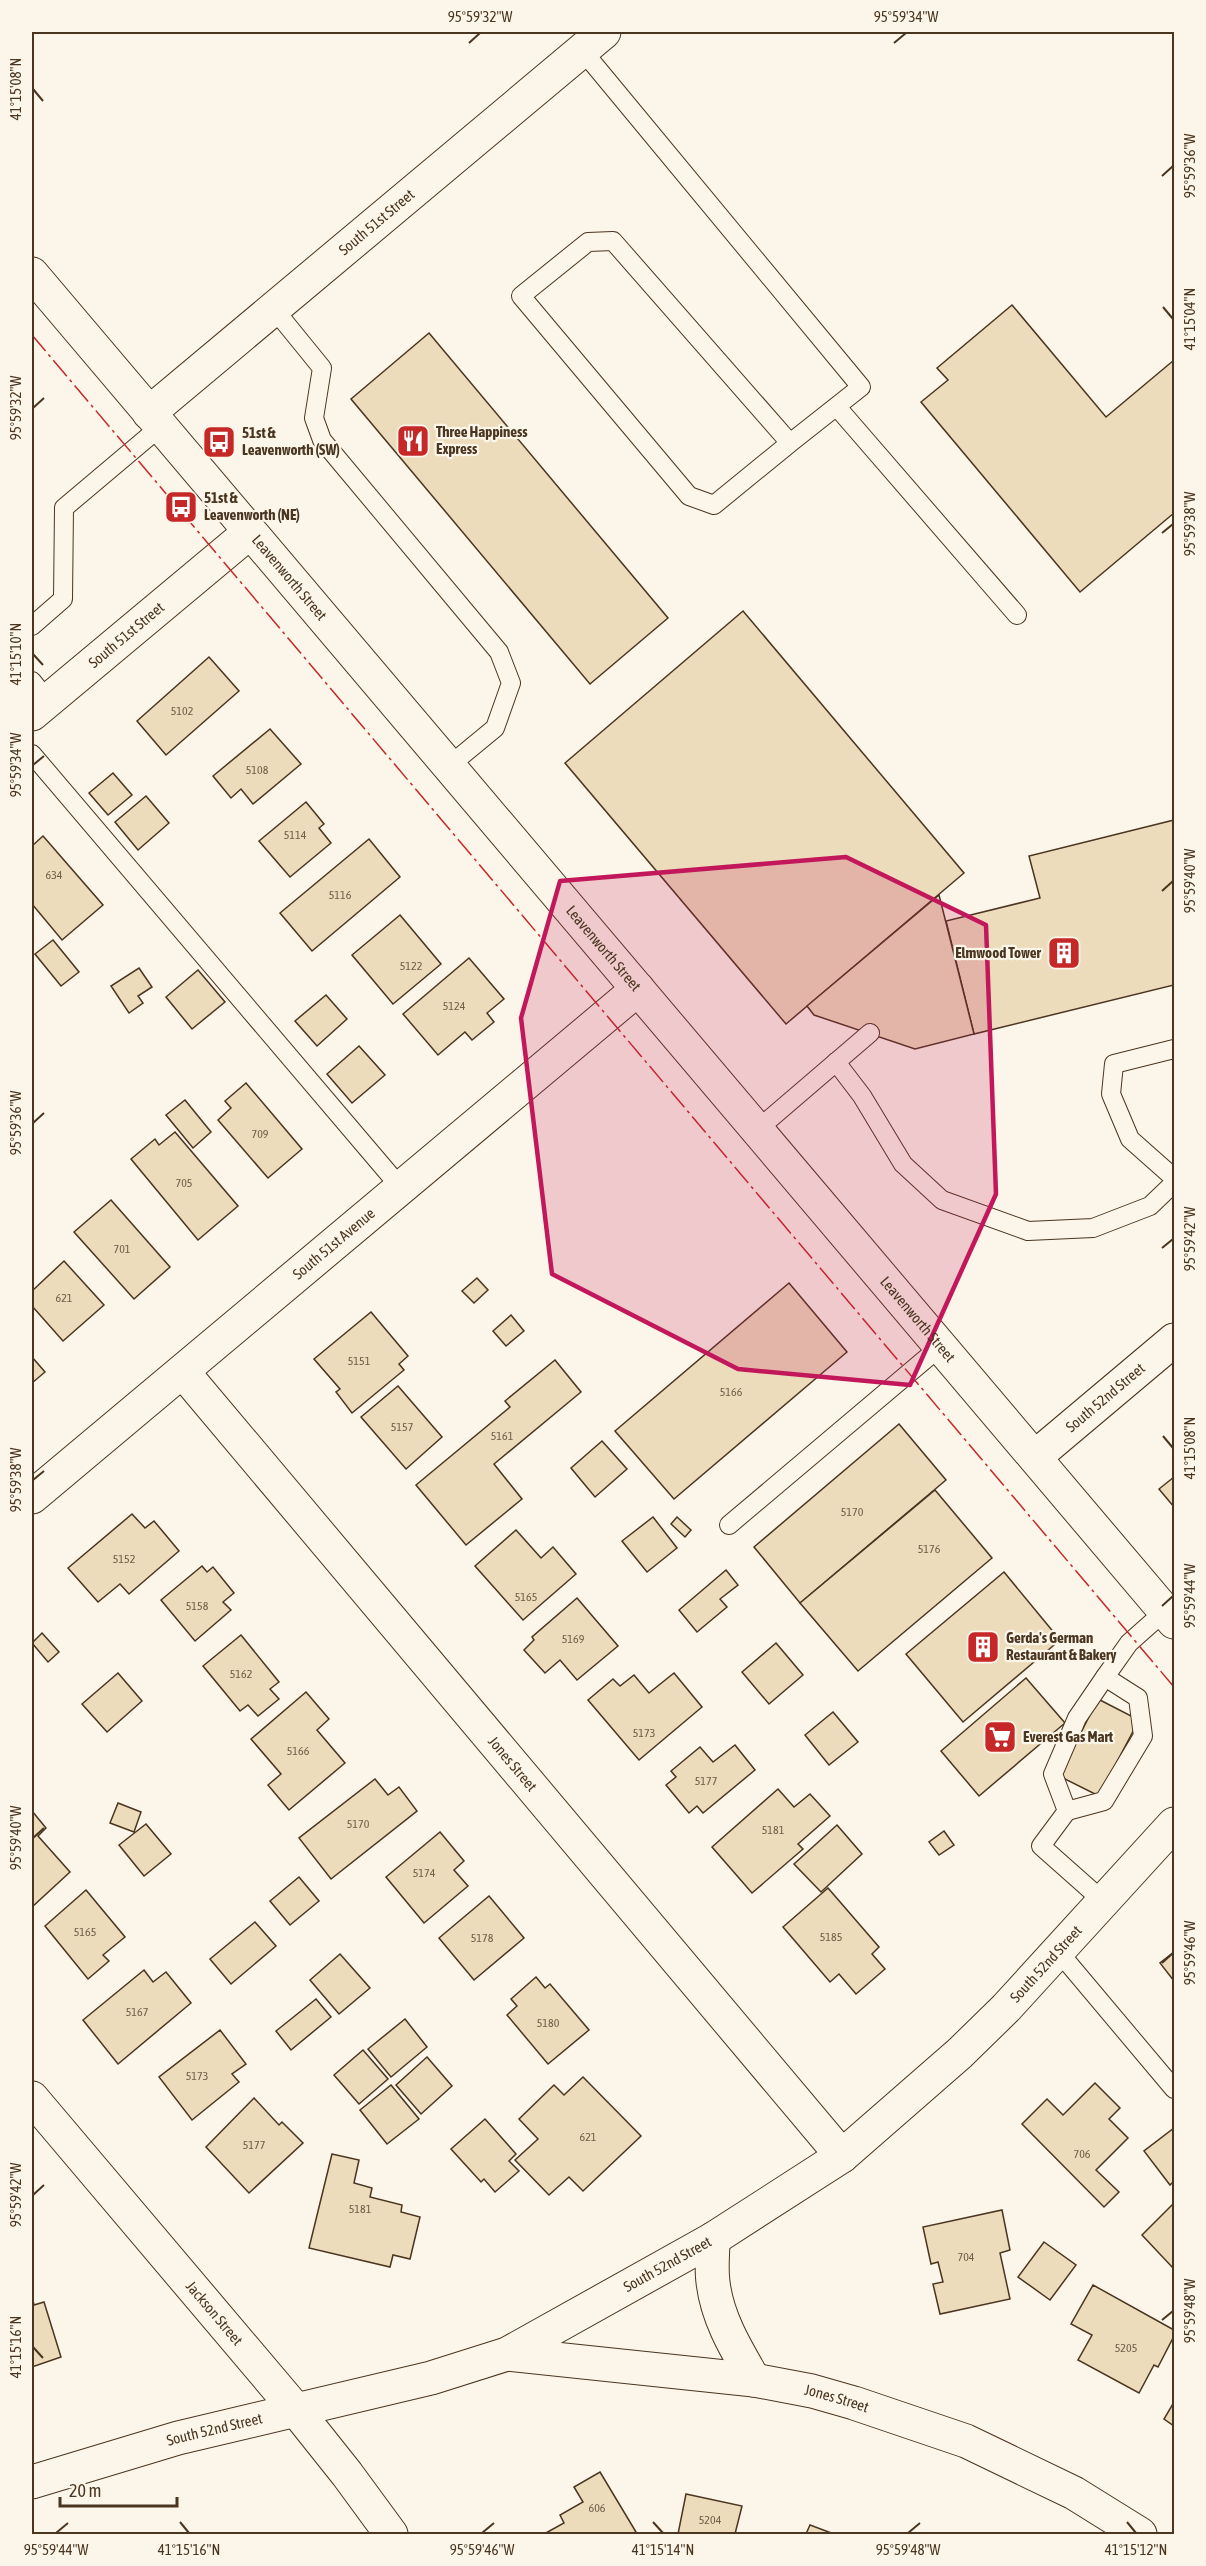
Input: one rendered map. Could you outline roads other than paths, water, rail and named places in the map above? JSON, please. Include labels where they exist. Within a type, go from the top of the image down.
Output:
[{"type":"street","name":"South 51st Street","points":[[155,420],[274,309],[593,41]]},
{"type":"street","name":"Leavenworth Street","points":[[32,274],[1170,1616]]},
{"type":"street","name":"South 51st Street","points":[[37,699],[250,532]]},
{"type":"street","name":"South 51st Avenue","points":[[32,1497],[638,989]]},
{"type":"street","name":"South 52nd Street","points":[[1035,1457],[1174,1340]]},
{"type":"street","name":"Jones Street","points":[[183,1371],[842,2156]]},
{"type":"street","name":"South 52nd Street","points":[[32,2482],[178,2438],[431,2378],[507,2354],[713,2239],[842,2156],[960,2053],[1006,2008],[1174,1824]]},
{"type":"street","name":"Jackson Street","points":[[32,2098],[296,2410],[348,2474],[391,2535]]},
{"type":"street","points":[[713,2239],[712,2280],[719,2313],[732,2342],[754,2380]]},
{"type":"street","name":"Jones Street","points":[[507,2354],[754,2380],[812,2391],[854,2403],[966,2441],[1074,2493],[1140,2535]]},
{"type":"lane","points":[[593,41],[861,387],[714,505],[689,496],[520,296],[588,242],[614,241],[790,443]]},
{"type":"lane","points":[[274,309],[322,368],[314,418],[322,440],[499,652],[511,683],[495,728],[449,766]]},
{"type":"lane","points":[[837,406],[1017,615]]},
{"type":"lane","points":[[32,626],[63,598],[64,508],[155,420]]},
{"type":"lane","points":[[32,754],[401,1188]]},
{"type":"lane","points":[[757,1130],[870,1034]]},
{"type":"lane","points":[[1174,1049],[1114,1064],[1111,1094],[1130,1139],[1174,1178]]},
{"type":"lane","points":[[836,1062],[862,1096],[903,1164],[942,1200],[1028,1231],[1093,1228],[1150,1206],[1174,1183]]},
{"type":"lane","points":[[729,1525],[941,1346]]},
{"type":"lane","points":[[1067,1812],[1053,1774],[1077,1718],[1129,1643],[1170,1616]]},
{"type":"lane","points":[[1103,1901],[1041,1845],[1067,1812],[1104,1801],[1143,1736],[1138,1698],[1105,1677]]},
{"type":"lane","points":[[1058,1951],[1174,2089]]},
{"type":"place","name":"Three Happiness Express","points":[[413,441]]},
{"type":"place","name":"51st & Leavenworth (SW)","points":[[219,442]]},
{"type":"place","name":"51st & Leavenworth (NE)","points":[[181,507]]},
{"type":"place","name":"Elmwood Tower","points":[[1064,953]]},
{"type":"place","name":"Gerda's German Restaurant & Bakery","points":[[983,1647]]},
{"type":"place","name":"Everest Gas Mart","points":[[1000,1737]]}]
